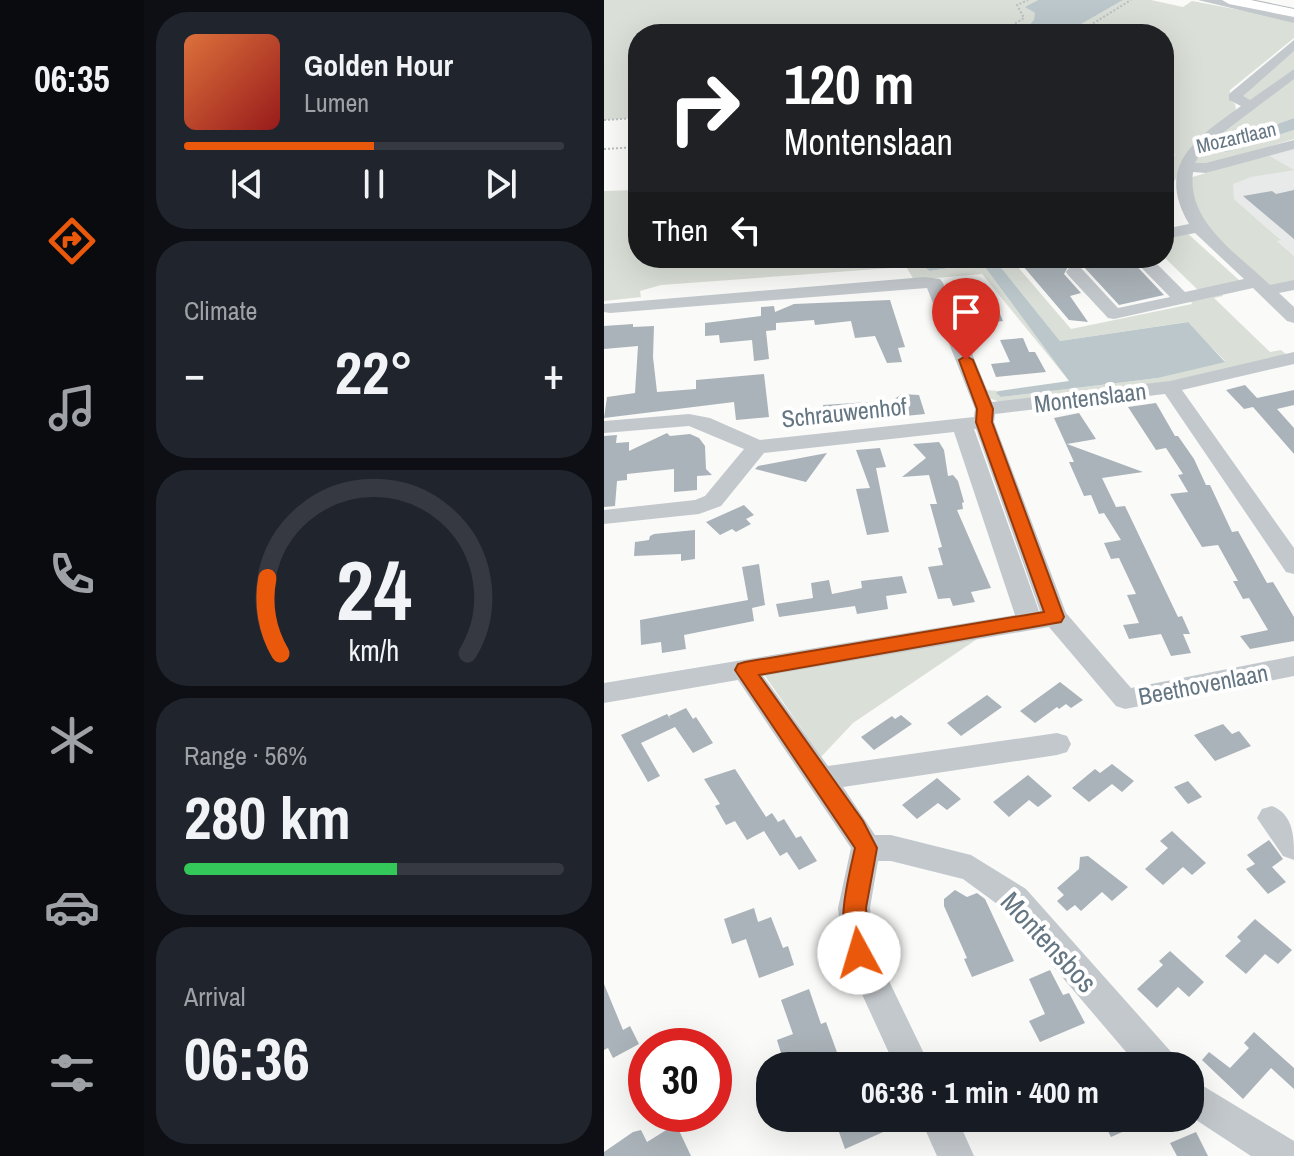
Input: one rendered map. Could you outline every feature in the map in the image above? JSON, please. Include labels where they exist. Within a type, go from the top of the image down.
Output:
[{"type":"main road","points":[[1229,0],[1294,16]]},
{"type":"main road","points":[[1259,0],[1294,7]]},
{"type":"street","points":[[1204,0],[1294,16]]},
{"type":"street","points":[[1250,105],[1234,97],[1294,44]]},
{"type":"street","points":[[1294,73],[1203,141],[1174,186],[1199,227],[1294,317]]},
{"type":"street","name":"Mozartlaan","points":[[1186,167],[1206,168],[1294,144]]},
{"type":"street","points":[[1174,232],[1199,227]]},
{"type":"street","points":[[1075,272],[1114,314],[1183,300],[1151,268]]},
{"type":"street","points":[[604,693],[1043,619],[934,283],[610,308]]},
{"type":"street","points":[[1180,298],[1260,286],[1294,285]]},
{"type":"street","name":"Montenslaan","points":[[977,418],[1170,387],[1294,358]]},
{"type":"street","points":[[1170,387],[1294,566]]},
{"type":"street","name":"Schrauwenhof","points":[[604,427],[689,420],[703,422],[757,447],[977,418]]},
{"type":"street","name":"Schrauwenhof","points":[[604,517],[699,507],[713,501],[757,447]]},
{"type":"street","name":"Beethovenlaan","points":[[1043,619],[1125,699],[1294,666]]},
{"type":"street","points":[[745,670],[822,779],[866,848],[854,908],[859,953],[906,1052]]},
{"type":"street","points":[[822,779],[1057,744]]},
{"type":"street","points":[[1272,818],[1294,847]]},
{"type":"street","name":"Montensbos","points":[[866,848],[891,848],[971,868],[1015,899],[1149,1052]]},
{"type":"street","points":[[1204,1105],[1284,1156]]},
{"type":"street","points":[[945,1132],[956,1156]]},
{"type":"path","points":[[1014,24],[1024,18],[1017,5],[1028,0]]},
{"type":"path","points":[[1092,24],[1131,0]]},
{"type":"path","points":[[604,120],[628,119]]},
{"type":"path","points":[[604,149],[628,148]]},
{"type":"shaded area","points":[[604,0],[1038,0],[1026,7],[1035,13],[1031,24],[628,24],[628,119],[604,120]]},
{"type":"shaded area","points":[[1038,0],[1123,0],[1081,24],[1030,24],[1035,13],[1025,7]]},
{"type":"shaded area","points":[[1123,0],[1151,0],[1183,7],[1192,1],[1294,20],[1294,38],[1230,90],[1229,99],[1236,110],[1192,146],[1174,182],[1174,24],[1081,24]]},
{"type":"shaded area","points":[[1294,48],[1294,69],[1250,101],[1241,97]]},
{"type":"shaded area","points":[[1294,78],[1294,118],[1218,146],[1226,152],[1294,130],[1294,139],[1205,167],[1195,165],[1214,137]]},
{"type":"shaded area","points":[[1294,118],[1294,130],[1226,152],[1215,150],[1218,146]]},
{"type":"shaded area","points":[[1294,147],[1294,256],[1277,241],[1280,239],[1234,199],[1212,171]]},
{"type":"shaded area","points":[[1268,155],[1294,170],[1251,177],[1233,184],[1234,199],[1281,240],[1277,241],[1294,256],[1294,282],[1269,287],[1219,242],[1196,216],[1189,178]]},
{"type":"shaded area","points":[[628,190],[628,268],[891,268],[661,285],[640,291],[641,297],[604,301],[604,191]]},
{"type":"shaded area","points":[[1186,232],[1241,282],[1199,291],[1174,267],[1174,235]]},
{"type":"shaded area","points":[[907,268],[927,268],[931,271],[986,268],[1070,382],[982,274],[914,280]]},
{"type":"shaded area","points":[[986,268],[1001,268],[1060,341],[1188,322],[1225,362],[1158,378],[1001,397],[996,393],[1069,381]]},
{"type":"shaded area","points":[[1001,268],[1019,268],[1071,329],[1192,304],[1191,301],[1221,293],[1223,296],[1214,298],[1270,352],[1281,350],[1287,355],[1167,382],[1000,402],[989,398],[986,390],[999,391],[997,393],[1001,397],[1158,378],[1225,361],[1187,322],[1060,341]]},
{"type":"shaded area","points":[[983,635],[853,723],[821,757],[761,670]]},
{"type":"building","points":[[1294,190],[1294,239],[1243,196],[1272,191],[1276,194]]},
{"type":"building","points":[[1025,268],[1067,268],[1064,274],[1081,293],[1070,296],[1088,322],[1069,320]]},
{"type":"building","points":[[1085,268],[1138,268],[1164,295],[1119,305]]},
{"type":"building","points":[[979,282],[985,296],[990,296],[995,302],[1003,321],[978,324],[958,284]]},
{"type":"building","points":[[890,300],[905,347],[898,348],[902,362],[887,363],[875,336],[855,338],[851,321],[815,325],[814,320],[776,323],[776,330],[766,331],[769,359],[754,361],[752,340],[720,343],[719,335],[705,336],[705,323],[761,316],[761,307],[774,306],[775,312],[794,304]]},
{"type":"building","points":[[633,324],[633,327],[654,326],[653,357],[657,392],[696,389],[696,380],[764,374],[769,417],[736,420],[734,402],[604,418],[607,397],[635,393],[638,346],[604,349],[604,326]]},
{"type":"building","points":[[1023,338],[1029,352],[1035,352],[1046,372],[996,377],[991,364],[1010,362],[1000,340]]},
{"type":"building","points":[[1245,385],[1257,398],[1294,390],[1294,405],[1277,409],[1294,428],[1294,454],[1253,407],[1244,409],[1226,390]]},
{"type":"building","points":[[901,394],[919,395],[925,414],[826,424],[823,405],[884,401],[885,407]]},
{"type":"building","points":[[1156,403],[1175,436],[1194,459],[1206,485],[1210,485],[1232,532],[1238,531],[1267,583],[1273,582],[1294,617],[1294,641],[1250,649],[1240,636],[1268,630],[1249,598],[1243,599],[1233,581],[1238,581],[1218,545],[1202,547],[1170,494],[1188,492],[1178,475],[1183,474],[1166,448],[1156,450],[1128,407]]},
{"type":"building","points":[[1079,413],[1096,439],[1067,444],[1143,472],[1102,478],[1116,507],[1125,506],[1178,617],[1182,616],[1190,634],[1183,634],[1191,653],[1171,656],[1161,634],[1129,639],[1123,625],[1139,623],[1127,595],[1136,594],[1119,558],[1111,559],[1104,543],[1121,540],[1104,513],[1099,514],[1091,495],[1084,496],[1069,462],[1074,462],[1054,418]]},
{"type":"building","points":[[667,433],[670,436],[690,434],[699,438],[705,446],[706,469],[712,475],[697,476],[697,490],[674,492],[674,469],[627,474],[627,480],[617,481],[615,506],[604,507],[604,436],[617,435],[616,443],[629,442],[629,451]]},
{"type":"building","points":[[939,442],[944,450],[948,476],[953,475],[958,481],[964,502],[963,509],[957,510],[991,588],[971,592],[975,602],[953,606],[950,598],[938,599],[928,567],[943,565],[938,548],[942,547],[930,504],[937,504],[929,475],[902,477],[926,458],[913,444]]},
{"type":"building","points":[[880,448],[886,467],[876,468],[889,532],[867,535],[856,489],[870,488],[856,450]]},
{"type":"building","points":[[827,453],[806,482],[755,469],[758,466]]},
{"type":"building","points":[[744,505],[754,515],[746,519],[751,524],[736,532],[732,529],[720,535],[706,522]]},
{"type":"building","points":[[695,530],[695,559],[681,561],[681,554],[634,556],[635,542],[649,540],[654,534]]},
{"type":"building","points":[[759,564],[765,605],[752,608],[754,621],[684,635],[686,649],[662,653],[661,642],[641,645],[640,620],[748,600],[742,567]]},
{"type":"building","points":[[902,576],[907,593],[886,596],[888,609],[857,614],[855,606],[779,617],[776,604],[813,598],[811,583],[829,580],[832,594],[862,588],[861,581]]},
{"type":"building","points":[[1060,682],[1083,700],[1071,708],[1066,704],[1059,709],[1057,707],[1035,723],[1020,711]]},
{"type":"building","points":[[987,695],[1002,707],[961,736],[947,723]]},
{"type":"building","points":[[686,708],[693,719],[696,717],[713,743],[693,753],[675,727],[641,743],[660,776],[648,782],[621,735],[667,714],[671,720],[669,716]]},
{"type":"building","points":[[901,715],[912,724],[874,750],[861,737],[892,716],[895,719]]},
{"type":"building","points":[[1223,724],[1232,734],[1239,731],[1251,746],[1215,761],[1194,735]]},
{"type":"building","points":[[1112,764],[1134,781],[1122,792],[1112,784],[1089,802],[1072,788],[1095,769],[1100,773]]},
{"type":"building","points":[[735,769],[766,817],[772,813],[778,822],[784,819],[796,838],[801,836],[817,861],[799,870],[787,852],[780,856],[764,831],[747,840],[735,821],[726,825],[715,806],[720,804],[704,779]]},
{"type":"building","points":[[1028,775],[1052,796],[1038,807],[1029,800],[1009,817],[993,802]]},
{"type":"building","points":[[937,778],[961,799],[947,810],[938,803],[917,819],[902,805]]},
{"type":"building","points":[[1188,781],[1202,797],[1188,804],[1174,787]]},
{"type":"building","points":[[1172,831],[1206,863],[1192,875],[1183,867],[1163,885],[1145,869],[1168,848],[1160,841]]},
{"type":"building","points":[[1269,840],[1283,859],[1272,867],[1286,882],[1268,894],[1246,869],[1255,864],[1247,855]]},
{"type":"building","points":[[1088,856],[1128,887],[1112,901],[1102,892],[1081,911],[1075,905],[1067,911],[1057,901],[1064,895],[1057,888],[1079,869],[1080,857]]},
{"type":"building","points":[[955,890],[967,897],[977,893],[985,899],[1014,961],[972,977],[944,906],[944,899]]},
{"type":"building","points":[[754,908],[758,922],[771,917],[783,948],[788,946],[794,965],[759,978],[746,939],[732,944],[724,919]]},
{"type":"building","points":[[1255,919],[1292,950],[1278,964],[1265,954],[1246,974],[1225,956],[1241,941],[1237,937]]},
{"type":"building","points":[[1170,951],[1204,982],[1189,997],[1178,987],[1157,1008],[1137,989],[1163,965],[1159,961]]},
{"type":"building","points":[[1050,970],[1063,995],[1069,993],[1085,1023],[1040,1042],[1029,1021],[1045,1014],[1029,979]]},
{"type":"building","points":[[604,984],[623,1030],[630,1026],[631,1028],[628,1028],[628,1050],[613,1058],[608,1048],[604,1050]]},
{"type":"building","points":[[809,989],[821,1024],[826,1022],[837,1052],[781,1052],[777,1040],[793,1034],[781,1000]]},
{"type":"building","points":[[1254,1032],[1294,1068],[1294,1089],[1271,1068],[1243,1099],[1204,1062],[1209,1052],[1230,1068],[1249,1048],[1244,1043]]},
{"type":"building","points":[[633,1132],[642,1132],[647,1142],[663,1132],[680,1132],[691,1156],[604,1156],[604,1152]]},
{"type":"building","points":[[839,1132],[883,1132],[845,1149]]},
{"type":"building","points":[[1196,1132],[1208,1156],[1177,1156],[1170,1143]]},
{"type":"route","points":[[859,953],[854,908],[866,848],[855,827],[745,670],[1055,617],[984,422],[985,409],[966,360]]}]
